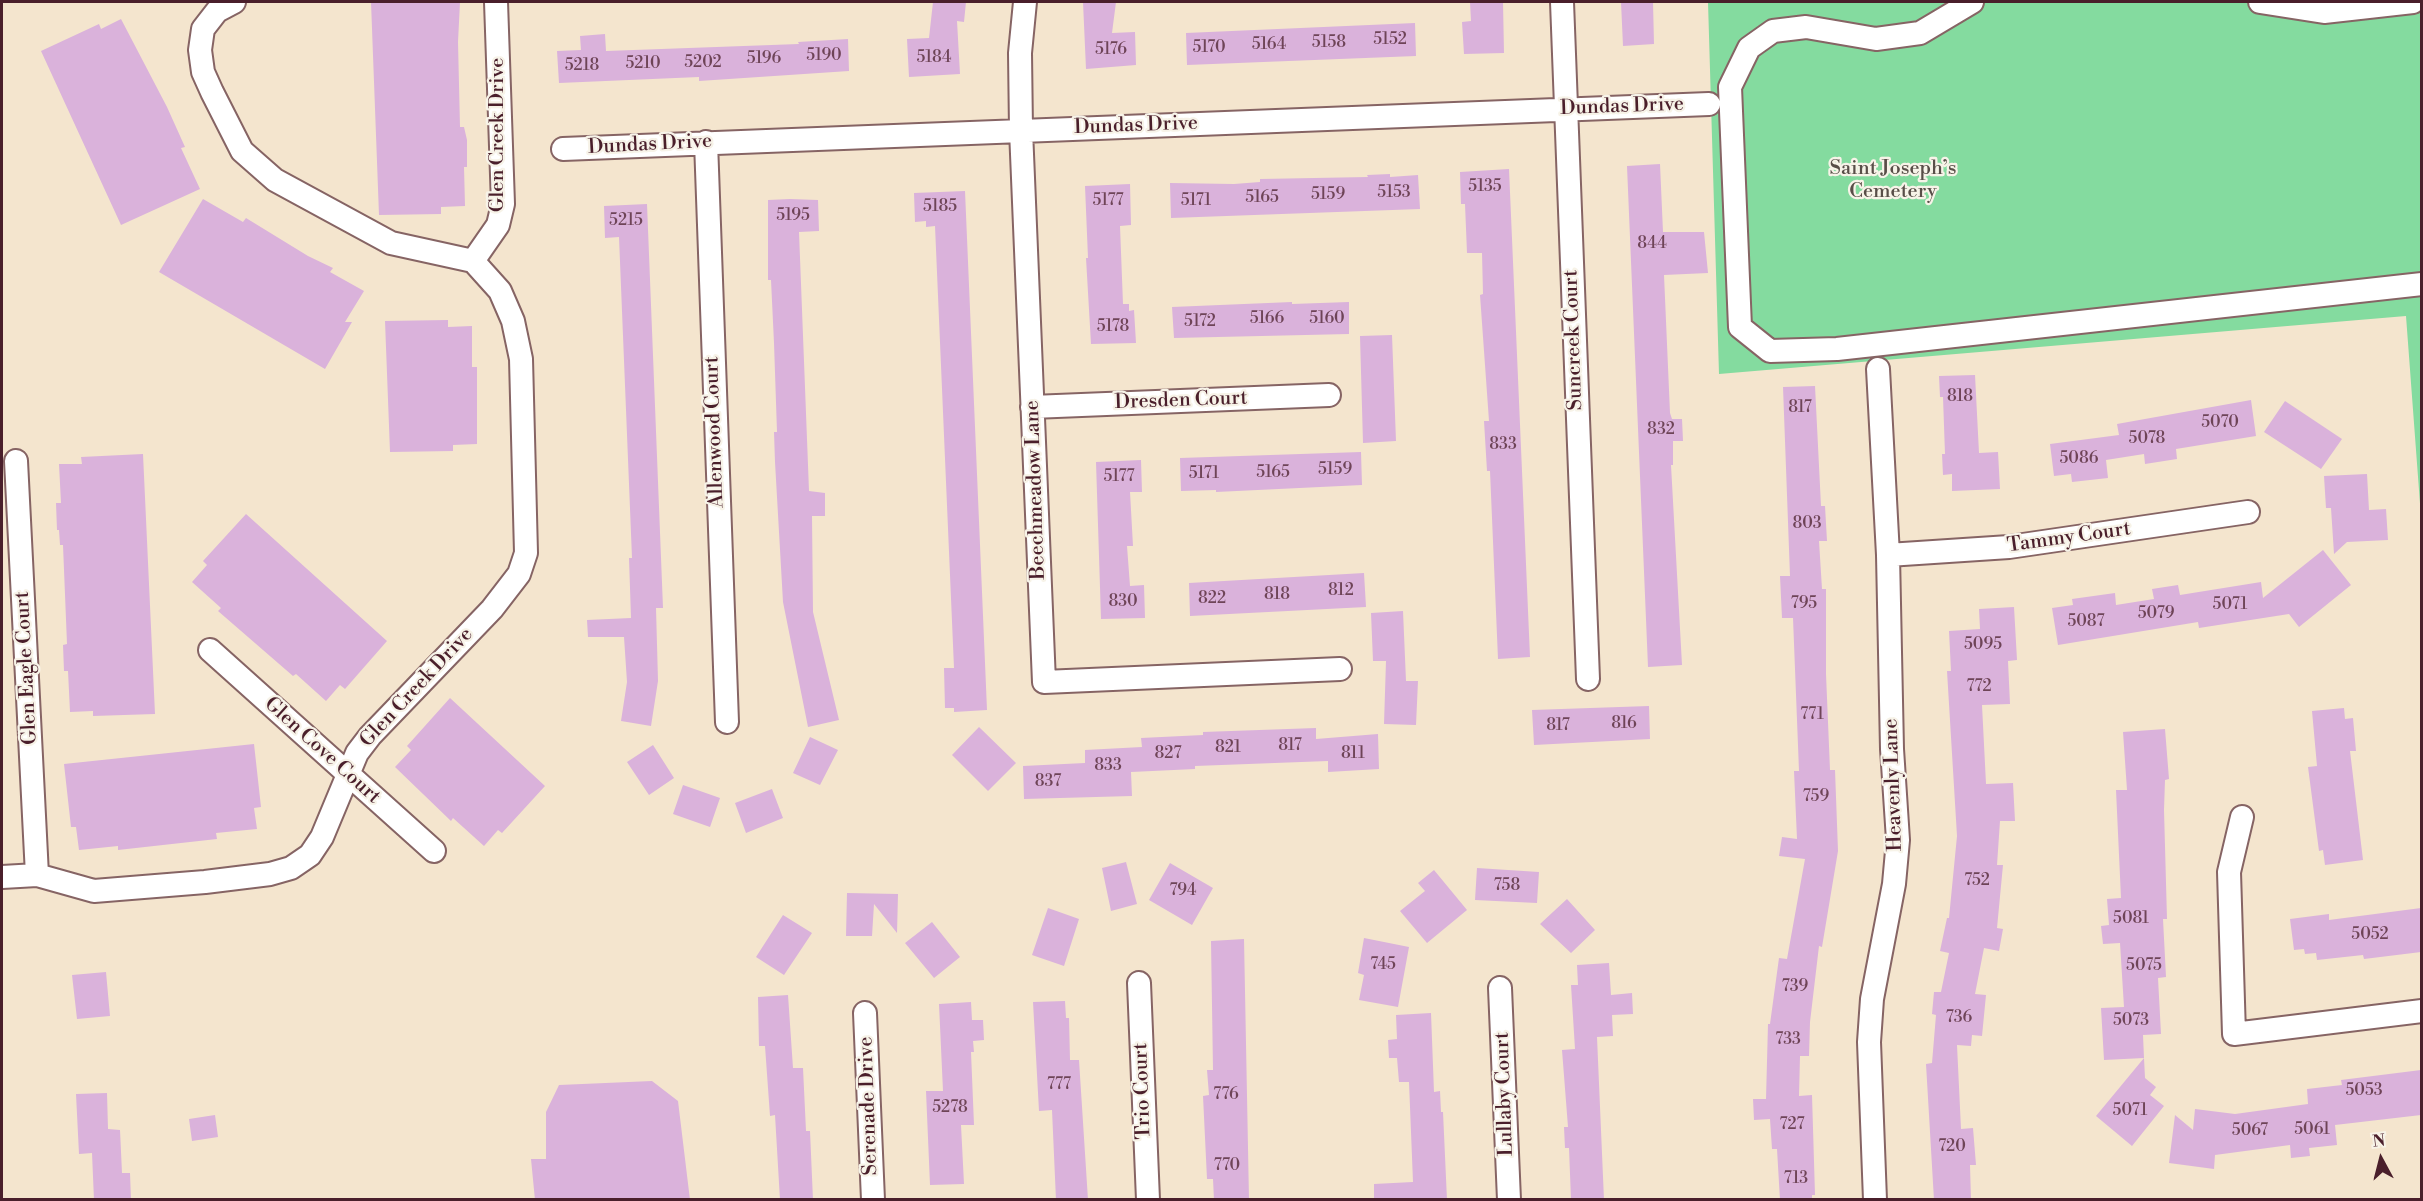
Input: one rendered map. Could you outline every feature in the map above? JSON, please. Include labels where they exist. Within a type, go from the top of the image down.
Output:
[{"type":"street","points":[[234,2],[217,11],[203,28],[200,50],[203,72],[242,151],[275,180],[390,243],[473,261]]},
{"type":"street","name":"Glen Creek Drive","points":[[2,877],[37,875],[94,891],[204,882],[270,874],[291,868],[310,855],[322,837],[357,753],[370,736],[492,609],[519,574],[526,553],[521,359],[513,321],[500,291],[473,261],[498,225],[503,204],[496,2]]},
{"type":"street","name":"Beechmeadow Lane","points":[[1025,2],[1020,53],[1022,130],[1044,682],[1341,669]]},
{"type":"street","name":"Suncreek Court","points":[[1562,2],[1588,679]]},
{"type":"street","points":[[1972,2],[1920,33],[1876,39],[1806,27],[1773,31],[1749,48],[1730,87],[1740,327],[1770,351],[1837,349],[2421,284]]},
{"type":"street","points":[[2260,2],[2324,12],[2413,2]]},
{"type":"street","name":"Dundas Drive","points":[[563,149],[1709,104]]},
{"type":"street","name":"Allenwood Court","points":[[706,142],[727,722]]},
{"type":"street","name":"Heavenly Lane","points":[[1875,1200],[1869,1042],[1872,999],[1894,884],[1898,840],[1892,749],[1888,555],[1878,369]]},
{"type":"street","name":"Dresden Court","points":[[1032,407],[1329,395]]},
{"type":"street","name":"Glen Eagle Court","points":[[16,461],[37,875]]},
{"type":"street","name":"Tammy Court","points":[[1888,555],[2009,547],[2248,512]]},
{"type":"street","name":"Glen Cove Court","points":[[210,650],[434,851]]},
{"type":"street","points":[[2242,817],[2229,872],[2234,1034],[2421,1011]]},
{"type":"street","name":"Trio Court","points":[[1139,983],[1148,1200]]},
{"type":"street","name":"Lullaby Court","points":[[1500,988],[1509,1200]]},
{"type":"street","name":"Serenade Drive","points":[[865,1013],[873,1200]]},
{"type":"green space","name":"Saint Joseph’s Cemetery","points":[[1708,2],[2421,2],[2421,517],[2406,316],[1719,374]]},
{"type":"building","points":[[371,2],[460,2],[458,42],[460,127],[464,127],[467,140],[467,167],[464,167],[465,206],[441,207],[441,214],[379,215]]},
{"type":"building","points":[[933,2],[966,2],[964,22],[957,21],[960,74],[909,77],[907,39],[929,38]]},
{"type":"building","points":[[1083,2],[1116,2],[1112,33],[1135,32],[1136,65],[1086,69]]},
{"type":"building","points":[[1470,2],[1503,2],[1504,53],[1464,54],[1462,22],[1471,21]]},
{"type":"building","points":[[1621,2],[1653,2],[1654,44],[1623,46]]},
{"type":"building","points":[[121,19],[167,107],[185,147],[181,148],[200,189],[121,225],[41,51],[99,24],[101,29]]},
{"type":"building","points":[[1415,23],[1416,56],[1187,65],[1186,33]]},
{"type":"building","points":[[605,34],[606,51],[799,44],[798,42],[848,39],[849,71],[699,81],[699,77],[559,83],[557,51],[581,50],[580,36]]},
{"type":"building","points":[[1660,164],[1663,232],[1704,232],[1708,273],[1664,275],[1670,413],[1672,419],[1682,419],[1683,441],[1673,441],[1673,465],[1671,465],[1682,665],[1648,667],[1627,166]]},
{"type":"building","points":[[1509,169],[1530,657],[1498,659],[1490,471],[1487,471],[1484,421],[1489,421],[1480,295],[1483,294],[1482,253],[1467,253],[1465,204],[1461,204],[1460,172]]},
{"type":"building","points":[[1390,174],[1390,177],[1418,175],[1420,209],[1171,218],[1170,183],[1234,184],[1260,182],[1260,179],[1368,177],[1367,175]]},
{"type":"building","points":[[1130,184],[1131,225],[1120,226],[1123,304],[1129,304],[1129,311],[1134,310],[1136,343],[1091,344],[1085,186]]},
{"type":"building","points":[[965,191],[987,710],[954,712],[954,708],[945,708],[944,668],[954,668],[935,226],[926,227],[926,221],[915,222],[914,193]]},
{"type":"building","points":[[203,199],[243,222],[246,218],[308,256],[333,268],[330,272],[364,291],[345,322],[352,322],[325,369],[159,272]]},
{"type":"building","points":[[768,200],[818,200],[819,231],[799,232],[809,491],[825,493],[825,516],[812,516],[813,612],[839,720],[808,727],[783,602],[775,462],[774,432],[777,432],[774,343],[771,280],[768,280]]},
{"type":"building","points":[[647,204],[663,608],[656,608],[658,681],[651,726],[621,721],[627,682],[624,637],[588,637],[587,620],[631,618],[629,558],[632,558],[619,237],[605,238],[604,206]]},
{"type":"building","points":[[1292,302],[1292,304],[1349,302],[1349,334],[1174,338],[1172,307]]},
{"type":"building","points":[[448,320],[448,327],[472,326],[472,367],[477,367],[477,444],[453,445],[453,451],[390,452],[385,321]]},
{"type":"building","points":[[1392,335],[1396,441],[1363,443],[1360,336]]},
{"type":"building","points":[[1975,375],[1979,453],[1998,452],[2000,489],[1952,491],[1952,474],[1943,475],[1942,454],[1945,454],[1943,397],[1940,397],[1939,376]]},
{"type":"building","points":[[1815,386],[1821,506],[1825,506],[1827,541],[1819,541],[1822,589],[1826,589],[1826,674],[1830,770],[1835,770],[1838,851],[1822,947],[1819,946],[1810,1022],[1809,1056],[1800,1056],[1799,1096],[1812,1095],[1815,1195],[1812,1195],[1812,1200],[1780,1200],[1777,1149],[1772,1149],[1770,1119],[1754,1120],[1753,1099],[1766,1099],[1768,1024],[1770,1024],[1779,958],[1787,959],[1805,859],[1779,856],[1782,837],[1797,839],[1794,771],[1799,771],[1793,618],[1782,618],[1780,576],[1790,576],[1783,387]]},
{"type":"building","points":[[2251,400],[2256,436],[2176,449],[2177,459],[2145,464],[2144,454],[2106,460],[2108,478],[2072,482],[2071,474],[2054,476],[2050,444],[2119,435],[2117,424]]},
{"type":"building","points":[[2285,401],[2342,439],[2321,469],[2264,432]]},
{"type":"building","points":[[1361,452],[1362,485],[1216,492],[1216,490],[1181,491],[1180,458]]},
{"type":"building","points":[[143,454],[155,714],[93,716],[93,711],[70,712],[68,671],[64,671],[63,645],[67,644],[63,545],[60,545],[59,530],[57,530],[56,503],[61,503],[59,464],[82,464],[81,457]]},
{"type":"building","points":[[1141,460],[1142,492],[1130,492],[1133,546],[1127,546],[1130,586],[1144,585],[1145,618],[1101,619],[1096,462]]},
{"type":"building","points":[[2367,474],[2369,510],[2386,509],[2388,540],[2347,542],[2334,554],[2331,508],[2326,508],[2324,476]]},
{"type":"building","points":[[246,514],[387,641],[345,689],[340,685],[326,701],[296,674],[293,676],[218,611],[221,608],[192,582],[207,565],[203,561]]},
{"type":"building","points":[[2323,550],[2351,585],[2299,627],[2289,614],[2199,628],[2198,622],[2058,645],[2052,608],[2073,605],[2072,599],[2115,593],[2116,605],[2154,599],[2152,589],[2178,585],[2180,595],[2261,582],[2263,598]]},
{"type":"building","points":[[1364,573],[1366,607],[1190,616],[1189,583]]},
{"type":"building","points":[[2014,607],[2017,660],[2008,661],[2010,704],[1982,705],[1986,784],[2013,783],[2015,821],[2000,821],[1997,865],[2003,865],[1997,928],[2003,929],[1999,951],[1984,948],[1975,994],[1986,995],[1982,1036],[1972,1035],[1971,1046],[1957,1045],[1961,1129],[1973,1128],[1976,1165],[1970,1165],[1971,1200],[1934,1200],[1926,1064],[1932,1063],[1936,1015],[1932,1014],[1934,992],[1941,992],[1949,953],[1940,951],[1947,918],[1949,918],[1957,836],[1947,671],[1951,671],[1949,631],[1980,629],[1979,609]]},
{"type":"building","points":[[1403,611],[1406,681],[1418,681],[1416,725],[1384,724],[1386,661],[1373,661],[1371,613]]},
{"type":"building","points":[[450,698],[545,786],[502,833],[498,830],[484,846],[453,818],[451,821],[395,767],[411,750],[407,746]]},
{"type":"building","points":[[1649,706],[1650,739],[1534,745],[1532,710]]},
{"type":"building","points":[[2344,708],[2345,719],[2353,718],[2356,751],[2350,751],[2363,860],[2325,865],[2323,850],[2319,851],[2308,767],[2317,766],[2312,711]]},
{"type":"building","points":[[979,727],[1016,763],[988,791],[952,755]]},
{"type":"building","points":[[1316,728],[1316,739],[1378,734],[1379,769],[1328,772],[1328,761],[1195,766],[1195,769],[1131,772],[1132,796],[1024,799],[1023,766],[1085,763],[1085,750],[1142,747],[1141,738],[1203,735],[1203,732]]},
{"type":"building","points":[[2165,729],[2169,779],[2165,780],[2164,810],[2167,919],[2163,919],[2166,977],[2158,978],[2161,1034],[2143,1035],[2144,1058],[2104,1060],[2101,1008],[2124,1007],[2120,943],[2103,944],[2101,926],[2109,925],[2107,899],[2121,898],[2116,790],[2127,790],[2123,732]]},
{"type":"building","points":[[810,737],[838,750],[820,785],[793,773]]},
{"type":"building","points":[[254,744],[261,807],[254,808],[257,829],[216,833],[217,839],[118,850],[118,846],[79,850],[76,827],[71,827],[64,764]]},
{"type":"building","points":[[653,745],[674,778],[649,795],[627,762]]},
{"type":"building","points":[[683,785],[720,798],[710,827],[673,814]]},
{"type":"building","points":[[772,789],[783,818],[746,833],[735,803]]},
{"type":"building","points":[[1126,862],[1137,904],[1111,911],[1102,868]]},
{"type":"building","points":[[1170,863],[1213,888],[1192,925],[1149,900]]},
{"type":"building","points":[[1477,868],[1539,872],[1537,903],[1475,900]]},
{"type":"building","points":[[1434,870],[1467,910],[1427,943],[1400,911],[1425,891],[1418,883]]},
{"type":"building","points":[[847,893],[898,894],[897,933],[874,904],[872,936],[846,936]]},
{"type":"building","points":[[1567,899],[1595,930],[1571,953],[1540,924]]},
{"type":"building","points":[[1048,908],[1079,919],[1064,966],[1032,955]]},
{"type":"building","points":[[2421,908],[2421,952],[2364,959],[2363,955],[2317,960],[2316,953],[2305,954],[2304,949],[2294,950],[2290,919],[2329,914],[2329,920]]},
{"type":"building","points":[[783,915],[812,933],[784,975],[756,957]]},
{"type":"building","points":[[932,922],[960,957],[934,978],[905,943]]},
{"type":"building","points":[[1364,938],[1409,947],[1398,1007],[1359,1000],[1364,975],[1358,973]]},
{"type":"building","points":[[1244,939],[1249,1200],[1214,1200],[1213,1179],[1207,1179],[1203,1096],[1209,1095],[1207,1070],[1213,1070],[1211,941]]},
{"type":"building","points":[[1609,963],[1611,995],[1632,993],[1633,1014],[1612,1015],[1613,1036],[1597,1037],[1604,1200],[1571,1200],[1569,1148],[1565,1148],[1564,1127],[1568,1127],[1562,1050],[1575,1049],[1571,985],[1578,985],[1577,965]]},
{"type":"building","points":[[106,972],[110,1016],[77,1019],[72,975]]},
{"type":"building","points":[[788,995],[793,1068],[803,1068],[806,1131],[810,1131],[813,1200],[780,1200],[775,1115],[770,1116],[765,1046],[759,1046],[758,997]]},
{"type":"building","points":[[1065,1001],[1066,1018],[1069,1018],[1070,1060],[1079,1060],[1088,1200],[1056,1200],[1052,1110],[1039,1111],[1033,1002]]},
{"type":"building","points":[[971,1002],[972,1020],[983,1020],[984,1040],[973,1041],[974,1052],[971,1052],[974,1125],[961,1125],[964,1184],[930,1185],[926,1091],[943,1091],[939,1004]]},
{"type":"building","points":[[1431,1013],[1434,1092],[1440,1091],[1441,1112],[1443,1112],[1447,1200],[1374,1200],[1374,1184],[1413,1182],[1409,1082],[1399,1082],[1397,1058],[1389,1058],[1388,1040],[1397,1039],[1396,1015]]},
{"type":"building","points":[[2144,1058],[2145,1078],[2156,1087],[2150,1095],[2164,1106],[2132,1146],[2096,1116]]},
{"type":"building","points":[[2421,1070],[2421,1115],[2335,1125],[2337,1145],[2309,1148],[2310,1156],[2291,1158],[2290,1145],[2215,1155],[2214,1169],[2169,1163],[2175,1115],[2193,1130],[2195,1109],[2235,1114],[2308,1104],[2307,1089],[2342,1085],[2341,1080]]},
{"type":"building","points":[[652,1081],[678,1101],[690,1200],[535,1200],[531,1159],[546,1159],[546,1112],[559,1085]]},
{"type":"building","points":[[107,1093],[108,1129],[120,1130],[122,1173],[130,1173],[131,1200],[94,1200],[92,1153],[79,1154],[76,1094]]},
{"type":"building","points":[[215,1115],[218,1137],[192,1141],[189,1119]]}]
